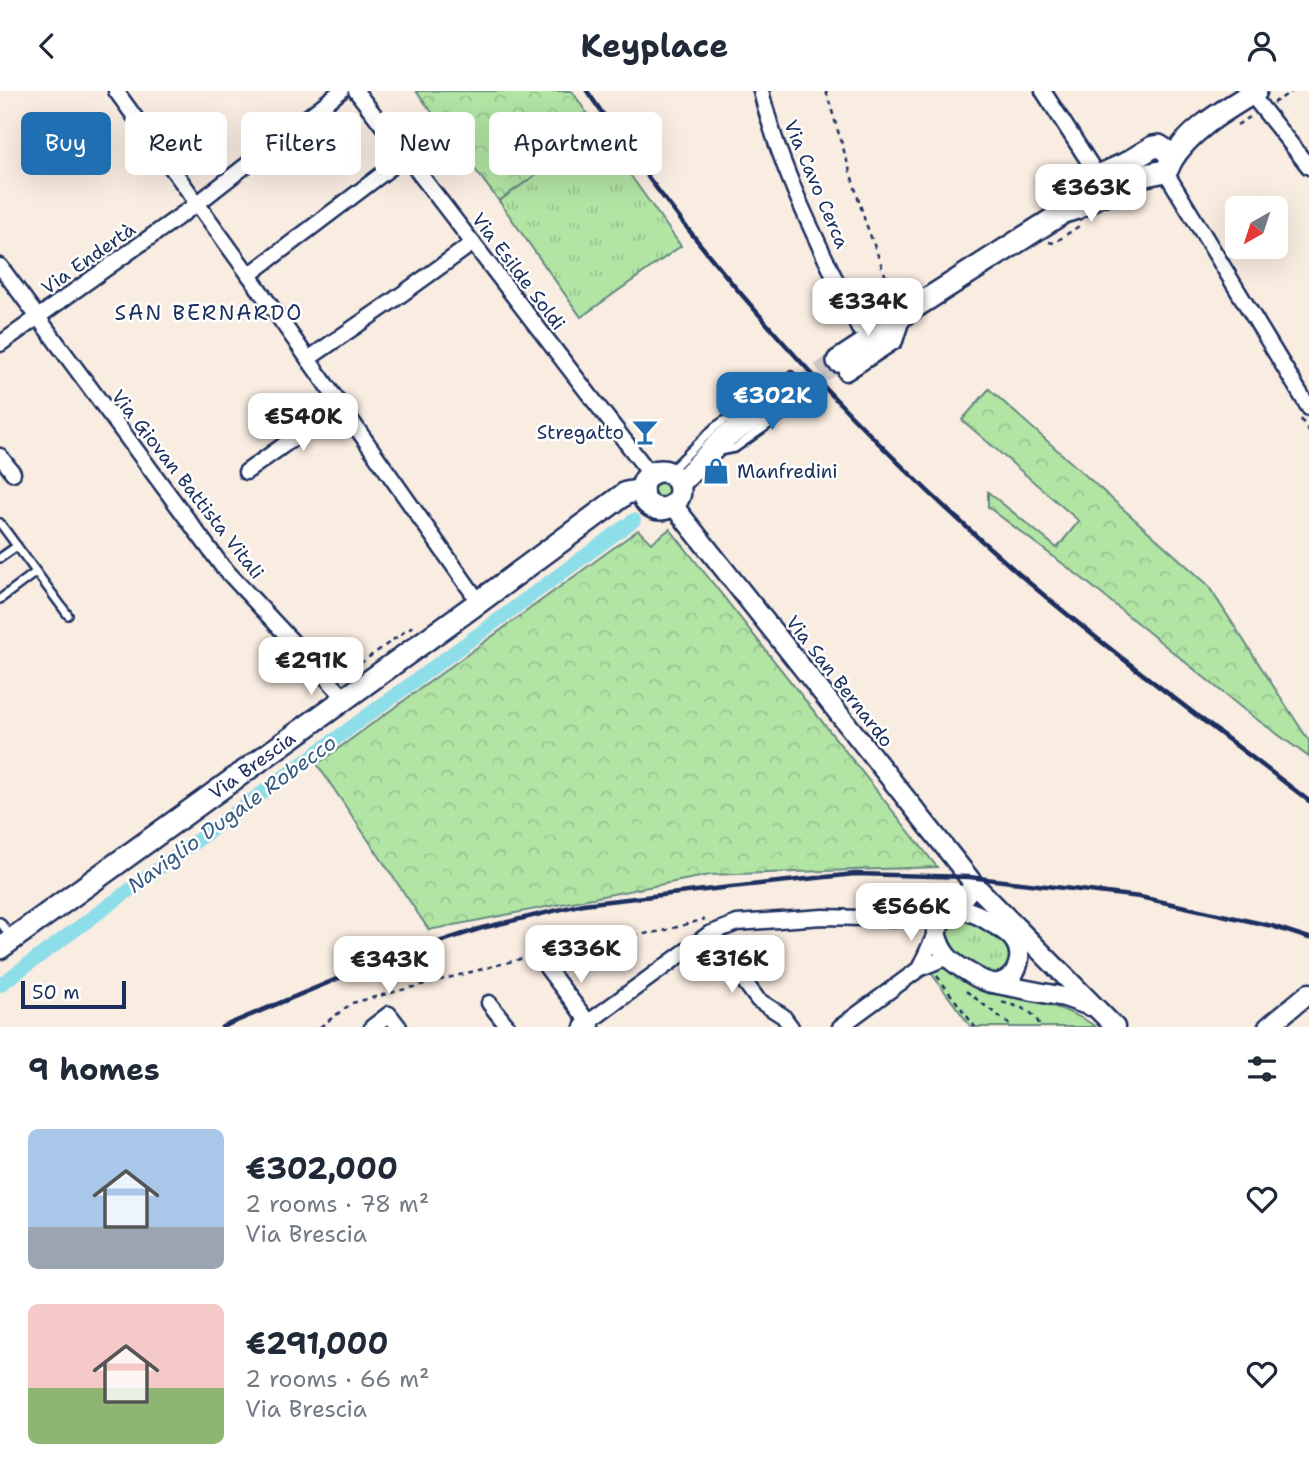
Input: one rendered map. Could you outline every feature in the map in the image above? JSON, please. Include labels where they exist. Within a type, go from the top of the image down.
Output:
[{"type":"main road","points":[[842,367],[904,314],[1064,212],[1077,208],[1096,185],[1109,194],[1176,153],[1193,134],[1257,98]]},
{"type":"main road","name":"Via Brescia","points":[[4,936],[345,698],[626,493],[663,485],[709,454],[724,438],[795,391]]},
{"type":"street","points":[[116,91],[479,602]]},
{"type":"street","name":"Via Endertà","points":[[0,344],[198,203],[341,91]]},
{"type":"street","name":"Via Esilde Soldi","points":[[356,91],[375,116]]},
{"type":"street","name":"Via Cavo Cerca","points":[[761,91],[767,115],[796,193],[859,329]]},
{"type":"street","points":[[1043,91],[1096,185]]},
{"type":"street","points":[[1257,98],[1309,167]]},
{"type":"street","points":[[1165,160],[1309,408]]},
{"type":"street","points":[[249,275],[381,175]]},
{"type":"street","name":"Via Esilde Soldi","points":[[421,175],[663,485]]},
{"type":"street","points":[[308,359],[473,243]]},
{"type":"street","name":"Via Giovan Battista Vitali","points":[[0,266],[222,566],[345,698]]},
{"type":"street","points":[[246,472],[340,405]]},
{"type":"street","points":[[0,456],[12,473]]},
{"type":"street","name":"Via San Bernardo","points":[[663,485],[974,884],[1115,1027]]},
{"type":"street","points":[[932,963],[943,921],[974,884]]},
{"type":"street","points":[[547,968],[587,1025],[709,934],[737,923],[822,917],[943,921],[972,911],[998,927],[1093,1007]]},
{"type":"street","points":[[840,1027],[932,963],[939,946],[943,921]]},
{"type":"street","points":[[709,934],[758,1000],[783,1016],[791,1027]]},
{"type":"street","points":[[997,983],[1008,979],[1017,967],[1020,954],[1014,940]]},
{"type":"street","points":[[932,963],[997,983],[1064,997],[1093,1007]]},
{"type":"street","points":[[1268,1027],[1309,993]]},
{"type":"street","points":[[489,1003],[508,1027]]},
{"type":"street","points":[[372,1027],[389,1014],[399,1027]]},
{"type":"lane","points":[[663,485],[715,427],[791,376],[809,395],[735,448],[709,454]]},
{"type":"lane","points":[[0,523],[68,615]]},
{"type":"lane","points":[[0,558],[17,546]]},
{"type":"lane","points":[[0,599],[36,572]]},
{"type":"path","points":[[826,91],[865,221],[897,308],[904,314]]},
{"type":"path","points":[[1229,130],[1257,98],[1293,91]]},
{"type":"path","points":[[320,1027],[352,1003],[536,955],[663,931],[712,917]]},
{"type":"path","points":[[932,963],[934,972],[975,1027]]},
{"type":"path","points":[[960,987],[1013,1027]]},
{"type":"green space","points":[[416,91],[572,91],[586,112],[489,112],[489,175],[535,175],[499,201],[475,169],[475,112],[432,112]]},
{"type":"green space","points":[[535,175],[630,175],[681,246],[581,317],[499,201]]},
{"type":"green space","points":[[989,389],[1207,584],[1309,741],[1309,757],[1248,713],[1083,579],[988,507],[988,492],[1057,548],[1079,521],[962,420]]},
{"type":"green space","points":[[661,481],[668,484],[671,491],[668,498],[661,501],[654,498],[651,491],[654,484]]},
{"type":"green space","points":[[670,529],[937,867],[710,875],[429,930],[317,764],[638,530],[651,543]]},
{"type":"green space","points":[[955,918],[970,918],[1008,944],[1013,955],[1011,965],[1004,973],[996,976],[985,973],[952,953],[943,933]]},
{"type":"green space","points":[[942,968],[1002,992],[1063,1010],[1096,1027],[971,1027],[931,973]]},
{"type":"waterway","name":"Naviglio Dugale Robecco","points":[[0,985],[634,520]]},
{"type":"tunnel","points":[[795,391],[838,361]]},
{"type":"railway","points":[[587,91],[685,226],[738,290],[793,353],[909,473],[970,531],[1067,614],[1309,801]]},
{"type":"railway","points":[[222,1027],[380,961],[482,928],[583,904],[855,874],[969,877],[1140,897],[1272,926],[1309,938]]},
{"type":"place","name":"Stregatto","points":[[645,432]]},
{"type":"place","name":"Manfredini","points":[[716,471]]},
{"type":"district","name":"SAN BERNARDO","points":[[209,313]]}]
